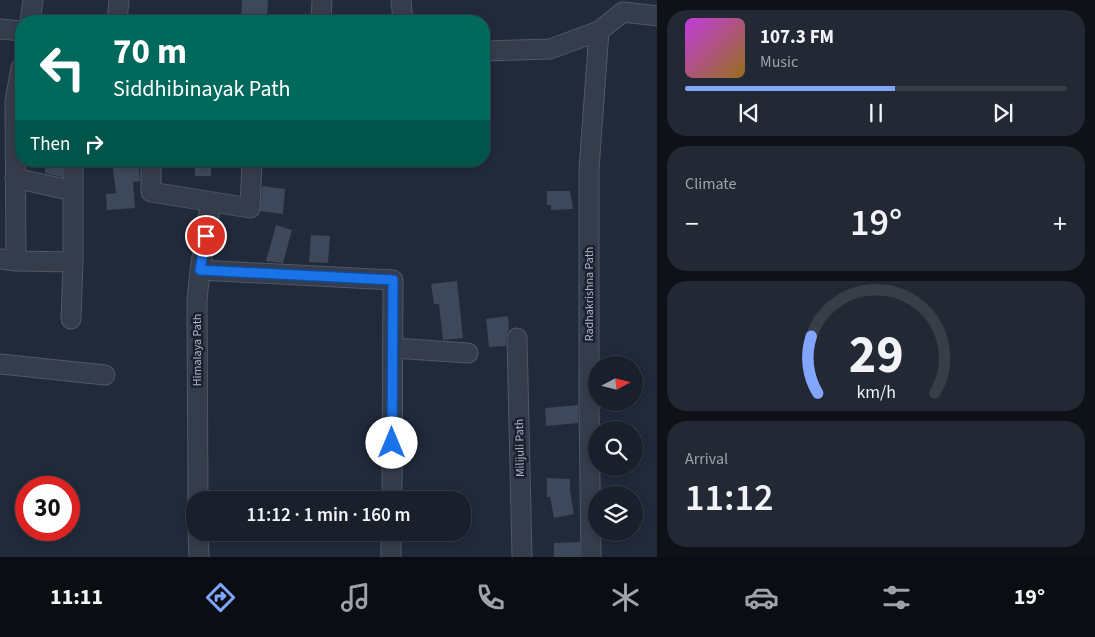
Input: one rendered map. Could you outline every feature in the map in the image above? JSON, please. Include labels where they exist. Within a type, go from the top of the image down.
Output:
[{"type":"street","points":[[31,15],[34,0]]},
{"type":"street","points":[[118,15],[119,0]]},
{"type":"street","points":[[321,15],[322,0]]},
{"type":"street","points":[[401,0],[402,15]]},
{"type":"street","points":[[490,51],[550,49],[599,31],[626,4],[657,16]]},
{"type":"street","points":[[0,28],[15,30]]},
{"type":"street","name":"Radhakrishna Path","points":[[591,557],[589,169],[599,31]]},
{"type":"street","points":[[15,167],[8,260],[73,262]]},
{"type":"street","points":[[71,319],[73,167]]},
{"type":"street","points":[[151,167],[151,192],[250,208],[252,167]]},
{"type":"street","points":[[15,178],[73,191]]},
{"type":"street","name":"Himalaya Path","points":[[198,491],[197,301],[211,202]]},
{"type":"street","points":[[200,270],[393,280],[392,491]]},
{"type":"street","name":"Milijuli Path","points":[[517,338],[522,557]]},
{"type":"street","points":[[393,348],[468,353]]},
{"type":"street","points":[[0,364],[105,375]]},
{"type":"street","points":[[198,541],[199,557]]},
{"type":"street","points":[[391,557],[392,541]]},
{"type":"building","points":[[242,0],[268,0],[267,15],[241,15]]},
{"type":"building","points":[[45,167],[62,167],[62,177],[45,173]]},
{"type":"building","points":[[113,167],[139,167],[140,181],[133,182],[135,208],[107,210],[106,194],[116,193]]},
{"type":"building","points":[[195,167],[211,167],[211,176],[195,176]]},
{"type":"building","points":[[262,186],[285,189],[283,214],[260,211]]},
{"type":"building","points":[[547,191],[570,191],[573,209],[551,210],[551,205],[547,205]]},
{"type":"building","points":[[276,225],[292,230],[283,263],[266,261]]},
{"type":"building","points":[[311,235],[330,236],[328,263],[309,262]]},
{"type":"building","points":[[457,281],[463,338],[443,340],[439,304],[434,304],[431,284]]},
{"type":"building","points":[[508,316],[509,330],[506,346],[489,347],[486,319]]},
{"type":"building","points":[[578,405],[578,423],[546,426],[545,408]]},
{"type":"building","points":[[547,478],[570,479],[574,514],[554,518],[550,497],[547,497]]},
{"type":"building","points":[[580,542],[580,557],[554,557],[554,543]]},
{"type":"route","points":[[206,236],[200,270],[393,280],[392,443]]}]
